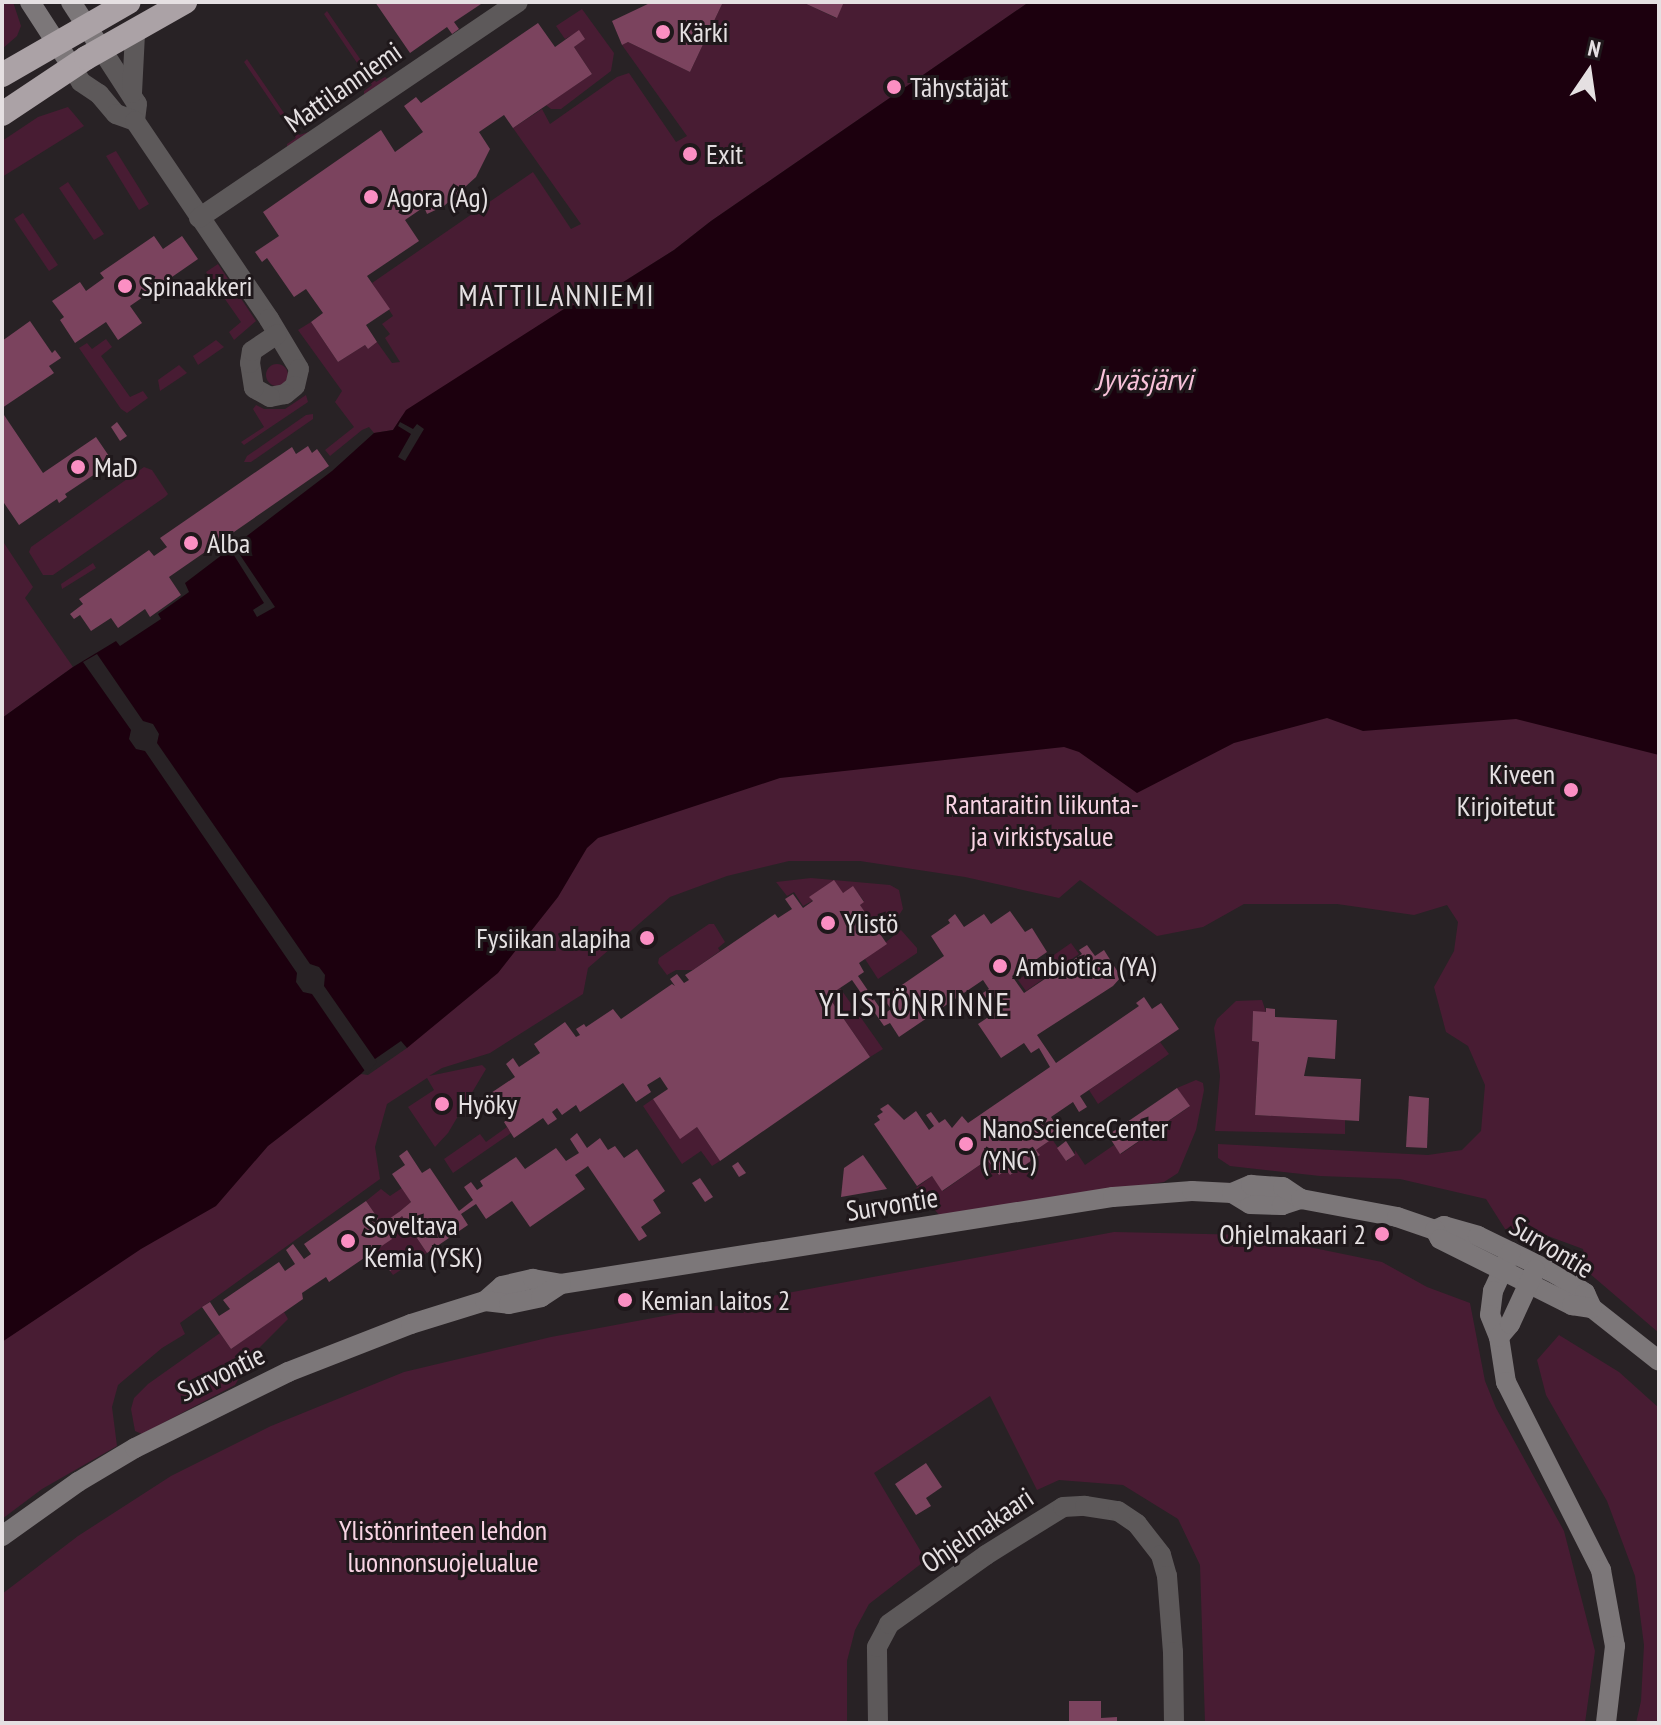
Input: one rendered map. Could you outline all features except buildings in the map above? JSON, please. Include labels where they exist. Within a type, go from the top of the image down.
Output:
[{"type":"highway","points":[[2,75],[129,2]]},
{"type":"highway","points":[[2,114],[72,67],[185,2]]},
{"type":"main road","points":[[30,2],[72,67]]},
{"type":"main road","points":[[71,2],[102,50]]},
{"type":"main road","name":"Survontie","points":[[2,1536],[78,1482],[213,1407],[332,1353],[485,1301],[502,1286],[537,1279],[561,1284],[1113,1197],[1192,1191],[1232,1193],[1251,1185],[1283,1187],[1301,1199],[1397,1217],[1435,1230],[1440,1239],[1507,1260],[1533,1274],[1572,1305],[1592,1308],[1659,1361]]},
{"type":"main road","points":[[1507,1260],[1489,1304],[1490,1315],[1499,1337],[1506,1382],[1601,1570],[1615,1646],[1606,1723]]},
{"type":"main road","points":[[1499,1337],[1510,1324],[1533,1274]]},
{"type":"street","name":"Mattilanniemi","points":[[199,218],[518,2]]},
{"type":"street","points":[[132,93],[135,33]]},
{"type":"street","points":[[102,50],[132,93],[137,104],[135,121]]},
{"type":"street","points":[[72,67],[81,82],[99,94],[116,114],[135,121],[277,334]]},
{"type":"street","name":"Ohjelmakaari","points":[[878,1723],[877,1647],[889,1624],[986,1555],[1063,1507],[1085,1506],[1118,1511],[1137,1524],[1161,1555],[1167,1576],[1171,1621],[1174,1723]]},
{"type":"green space","points":[[2,2],[13,2],[21,26],[17,36],[2,49]]},
{"type":"green space","points":[[723,2],[802,2],[836,18],[844,2],[1029,2],[711,221],[674,250],[609,291],[564,309],[402,416],[393,430],[374,433],[369,427],[330,456],[325,450],[354,427],[335,402],[342,391],[298,330],[311,322],[338,362],[365,345],[368,349],[377,342],[392,363],[400,362],[385,338],[390,334],[382,324],[393,316],[372,283],[533,172],[571,229],[581,224],[513,128],[542,109],[550,124],[617,77],[629,73],[676,142],[687,136],[622,45],[628,42],[690,72]]},
{"type":"green space","points":[[582,9],[614,53],[611,71],[561,109],[551,109],[546,105],[592,74],[574,47],[584,39],[579,31],[565,39],[556,26]]},
{"type":"green space","points":[[327,11],[376,82],[385,77],[388,79],[364,95],[364,91],[372,85],[324,14]]},
{"type":"green space","points":[[247,59],[299,135],[312,131],[287,149],[287,144],[296,138],[244,62]]},
{"type":"green space","points":[[68,107],[84,126],[2,177],[2,141],[38,117]]},
{"type":"green space","points":[[116,151],[149,204],[139,210],[106,156]]},
{"type":"green space","points":[[68,182],[104,234],[94,240],[59,188]]},
{"type":"green space","points":[[23,213],[58,265],[49,271],[14,219]]},
{"type":"green space","points":[[218,264],[256,321],[234,340],[229,332],[241,322],[206,272]]},
{"type":"green space","points":[[106,339],[112,347],[101,356],[130,397],[143,391],[148,398],[127,413],[121,409],[79,348],[87,343],[92,349]]},
{"type":"green space","points":[[216,340],[224,347],[198,365],[193,356]]},
{"type":"green space","points":[[277,364],[288,375],[277,386],[266,375]]},
{"type":"green space","points":[[179,365],[187,373],[160,391],[158,380]]},
{"type":"green space","points":[[306,395],[308,402],[244,445],[241,442],[264,427],[253,409],[256,405],[264,409],[285,409]]},
{"type":"green space","points":[[313,414],[313,419],[251,462],[244,462],[247,456],[306,415]]},
{"type":"green space","points":[[144,467],[152,470],[168,494],[53,575],[43,575],[29,552],[31,547]]},
{"type":"green space","points":[[2,540],[33,587],[25,598],[73,667],[2,718]]},
{"type":"green space","points":[[93,563],[96,568],[62,589],[61,584]]},
{"type":"green space","name":"Rantaraitin liikunta- ja virkistysalue","points":[[1659,649],[1659,1333],[1589,1273],[1583,1249],[1529,1229],[1505,1229],[1486,1199],[1400,1179],[1320,1176],[1230,1166],[1218,1158],[1218,1144],[1428,1155],[1462,1150],[1481,1131],[1485,1085],[1468,1046],[1446,1032],[1434,987],[1454,951],[1458,922],[1447,905],[1414,915],[1337,904],[1244,904],[1203,927],[1157,936],[1080,880],[1059,898],[965,877],[860,861],[789,861],[727,876],[670,897],[588,968],[583,994],[490,1053],[442,1068],[429,1076],[482,1065],[486,1069],[448,1133],[435,1147],[408,1107],[434,1090],[427,1078],[387,1104],[375,1147],[380,1179],[180,1323],[185,1334],[162,1348],[118,1385],[112,1407],[117,1446],[42,1489],[2,1519],[2,1318],[256,1127],[361,1074],[368,1075],[407,1048],[577,795]]},
{"type":"green space","points":[[811,878],[890,885],[899,890],[903,909],[895,921],[878,932],[860,905],[864,901],[853,887],[843,893],[810,897],[812,901],[803,906],[794,892],[787,896],[776,882]]},
{"type":"green space","points":[[709,924],[714,924],[725,942],[718,948],[720,951],[693,970],[676,970],[667,975],[658,963],[659,958]]},
{"type":"green space","points":[[901,930],[917,948],[917,953],[878,979],[865,959]]},
{"type":"green space","points":[[1071,943],[1079,954],[1026,991],[1018,980]]},
{"type":"green space","points":[[840,988],[883,1049],[870,1057],[828,996]]},
{"type":"green space","points":[[1262,1000],[1266,1012],[1253,1012],[1252,1041],[1259,1042],[1255,1115],[1345,1120],[1345,1134],[1215,1131],[1220,1076],[1214,1028],[1217,1019],[1236,1001]]},
{"type":"green space","points":[[1160,1042],[1169,1054],[1098,1104],[1089,1090]]},
{"type":"green space","points":[[1196,1080],[1203,1083],[1204,1090],[1196,1130],[1178,1173],[1164,1182],[940,1216],[916,1188],[932,1176],[943,1191],[987,1160],[998,1175],[1006,1170],[1010,1175],[1039,1156],[1036,1150],[1052,1139],[1067,1161],[1075,1155],[1075,1150],[1085,1165],[1114,1145],[1121,1154],[1189,1107],[1177,1088]]},
{"type":"green space","points":[[653,1099],[680,1138],[697,1127],[720,1161],[712,1166],[701,1151],[682,1164],[643,1106]]},
{"type":"green space","points":[[507,1127],[511,1133],[453,1173],[444,1159],[480,1134],[486,1142]]},
{"type":"green space","points":[[402,1188],[411,1202],[399,1212],[427,1253],[393,1275],[390,1271],[401,1264],[396,1256],[385,1263],[375,1250],[385,1229],[394,1230],[395,1225],[391,1219],[382,1224],[366,1201],[381,1189],[390,1196]]},
{"type":"green space","name":"Ylistönrinteen lehdon luonnonsuojelualue","points":[[1114,1232],[1251,1235],[1382,1262],[1427,1287],[1470,1303],[1485,1381],[1496,1408],[1564,1531],[1595,1651],[1585,1723],[1205,1723],[1200,1565],[1178,1519],[1123,1485],[1059,1480],[1037,1490],[990,1396],[874,1473],[926,1560],[869,1604],[855,1630],[847,1661],[847,1723],[2,1723],[2,1594],[78,1536],[171,1476],[271,1426],[404,1372],[551,1337]]},
{"type":"green space","points":[[284,1312],[288,1319],[253,1354],[235,1385],[142,1434],[135,1431],[131,1409],[134,1398],[148,1384],[220,1333],[231,1349]]},
{"type":"green space","points":[[1559,1335],[1619,1372],[1659,1408],[1659,1723],[1636,1723],[1641,1701],[1644,1645],[1635,1576],[1607,1501],[1546,1395],[1537,1360]]},
{"type":"water","name":"Jyväsjärvi","points":[[1029,2],[1659,2],[1659,755],[1516,719],[1363,731],[1327,718],[1234,743],[1137,793],[1079,752],[1064,747],[780,778],[598,838],[587,848],[558,897],[498,973],[407,1048],[401,1041],[375,1059],[361,1074],[268,1146],[216,1206],[141,1249],[2,1342],[2,718],[73,667],[116,641],[120,646],[161,619],[158,614],[189,592],[185,583],[332,471],[374,433],[393,430],[406,410],[564,309],[609,291],[674,250],[711,221]]},
{"type":"pier","points":[[400,422],[413,429],[417,424],[424,429],[405,461],[398,457],[411,434],[398,426]]},
{"type":"pier","points":[[234,546],[275,607],[257,617],[253,610],[264,603],[230,549]]},
{"type":"pier","points":[[97,654],[143,721],[153,724],[159,734],[157,743],[310,964],[319,967],[325,975],[324,986],[377,1062],[367,1074],[312,994],[303,992],[296,982],[297,973],[145,751],[136,749],[129,739],[131,730],[83,662]]},
{"type":"place","name":"Kärki","points":[[663,32]]},
{"type":"place","name":"Tähystäjät","points":[[894,87]]},
{"type":"place","name":"Exit","points":[[690,154]]},
{"type":"place","name":"Agora (Ag)","points":[[371,197]]},
{"type":"place","name":"Spinaakkeri","points":[[125,286]]},
{"type":"place","name":"MaD","points":[[78,467]]},
{"type":"place","name":"Alba","points":[[191,543]]},
{"type":"place","name":"Kiveen Kirjoitetut","points":[[1571,790]]},
{"type":"place","name":"Ylistö","points":[[828,923]]},
{"type":"place","name":"Fysiikan alapiha","points":[[647,938]]},
{"type":"place","name":"Ambiotica (YA)","points":[[1000,966]]},
{"type":"place","name":"Hyöky","points":[[442,1104]]},
{"type":"place","name":"NanoScienceCenter (YNC)","points":[[966,1144]]},
{"type":"place","name":"Ohjelmakaari 2","points":[[1382,1234]]},
{"type":"place","name":"Soveltava Kemia (YSK)","points":[[348,1241]]},
{"type":"place","name":"Kemian laitos 2","points":[[625,1300]]},
{"type":"district","name":"MATTILANNIEMI","points":[[557,295]]},
{"type":"district","name":"YLISTÖNRINNE","points":[[915,1004]]}]
